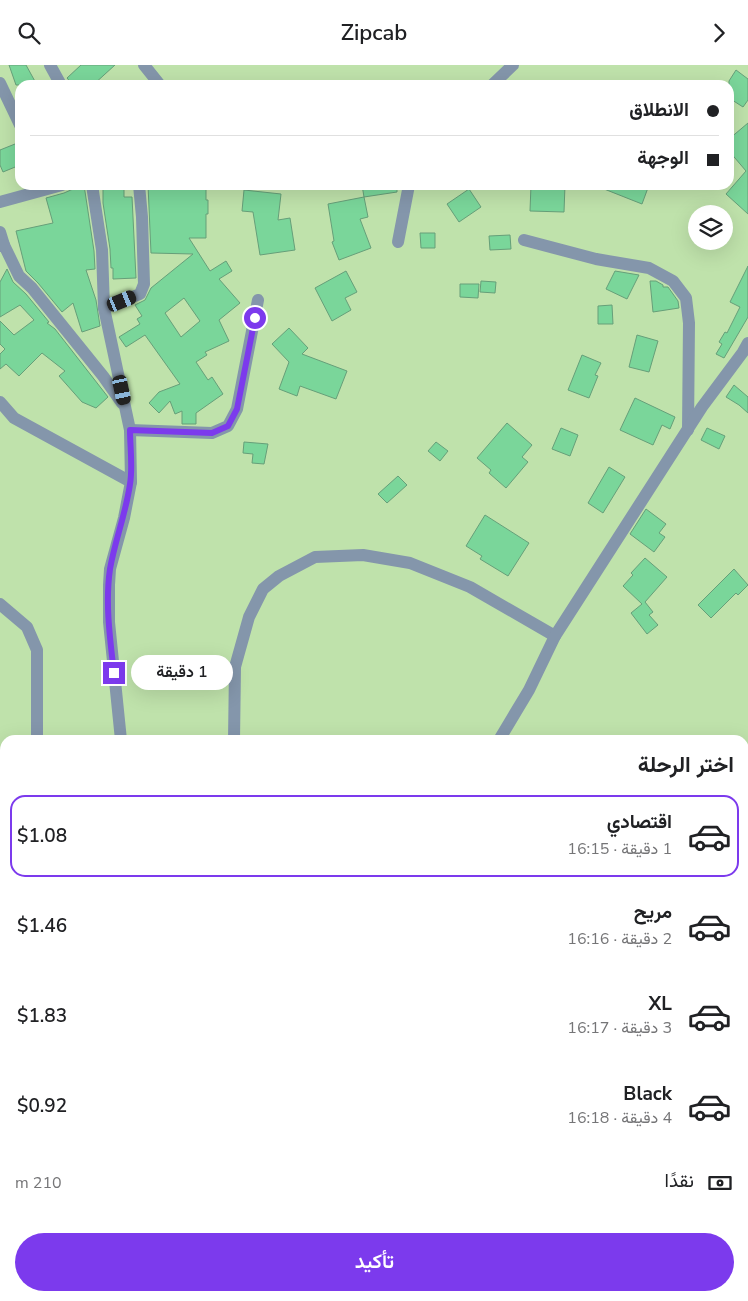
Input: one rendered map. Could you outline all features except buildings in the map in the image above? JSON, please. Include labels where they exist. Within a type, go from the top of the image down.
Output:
[{"type":"street","points":[[50,65],[58,80]]},
{"type":"street","points":[[144,65],[156,80]]},
{"type":"street","points":[[497,80],[513,65]]},
{"type":"street","points":[[0,83],[15,114]]},
{"type":"street","points":[[0,202],[44,190]]},
{"type":"street","points":[[93,190],[102,250],[104,308],[130,430],[131,482],[124,518],[110,569],[109,585],[110,631],[120,735]]},
{"type":"street","points":[[104,308],[140,294],[144,284],[139,190]]},
{"type":"street","points":[[398,242],[409,190]]},
{"type":"street","points":[[0,232],[2,245],[19,276],[32,288],[103,376],[125,407]]},
{"type":"street","points":[[524,240],[596,259],[650,268],[673,281],[686,298],[689,323],[688,430]]},
{"type":"street","points":[[130,430],[212,433],[228,426],[237,409],[258,300]]},
{"type":"street","points":[[502,735],[529,690],[555,636],[702,407],[748,343]]},
{"type":"street","points":[[0,401],[18,421],[131,482]]},
{"type":"street","points":[[234,735],[235,667],[249,617],[263,589],[279,576],[315,557],[363,555],[410,563],[470,587],[555,636]]},
{"type":"street","points":[[0,604],[27,627],[37,650],[37,735]]},
{"type":"route","points":[[114,673],[109,622],[110,569],[124,518],[131,482],[130,430],[212,433],[228,426],[237,409],[255,318]]}]
